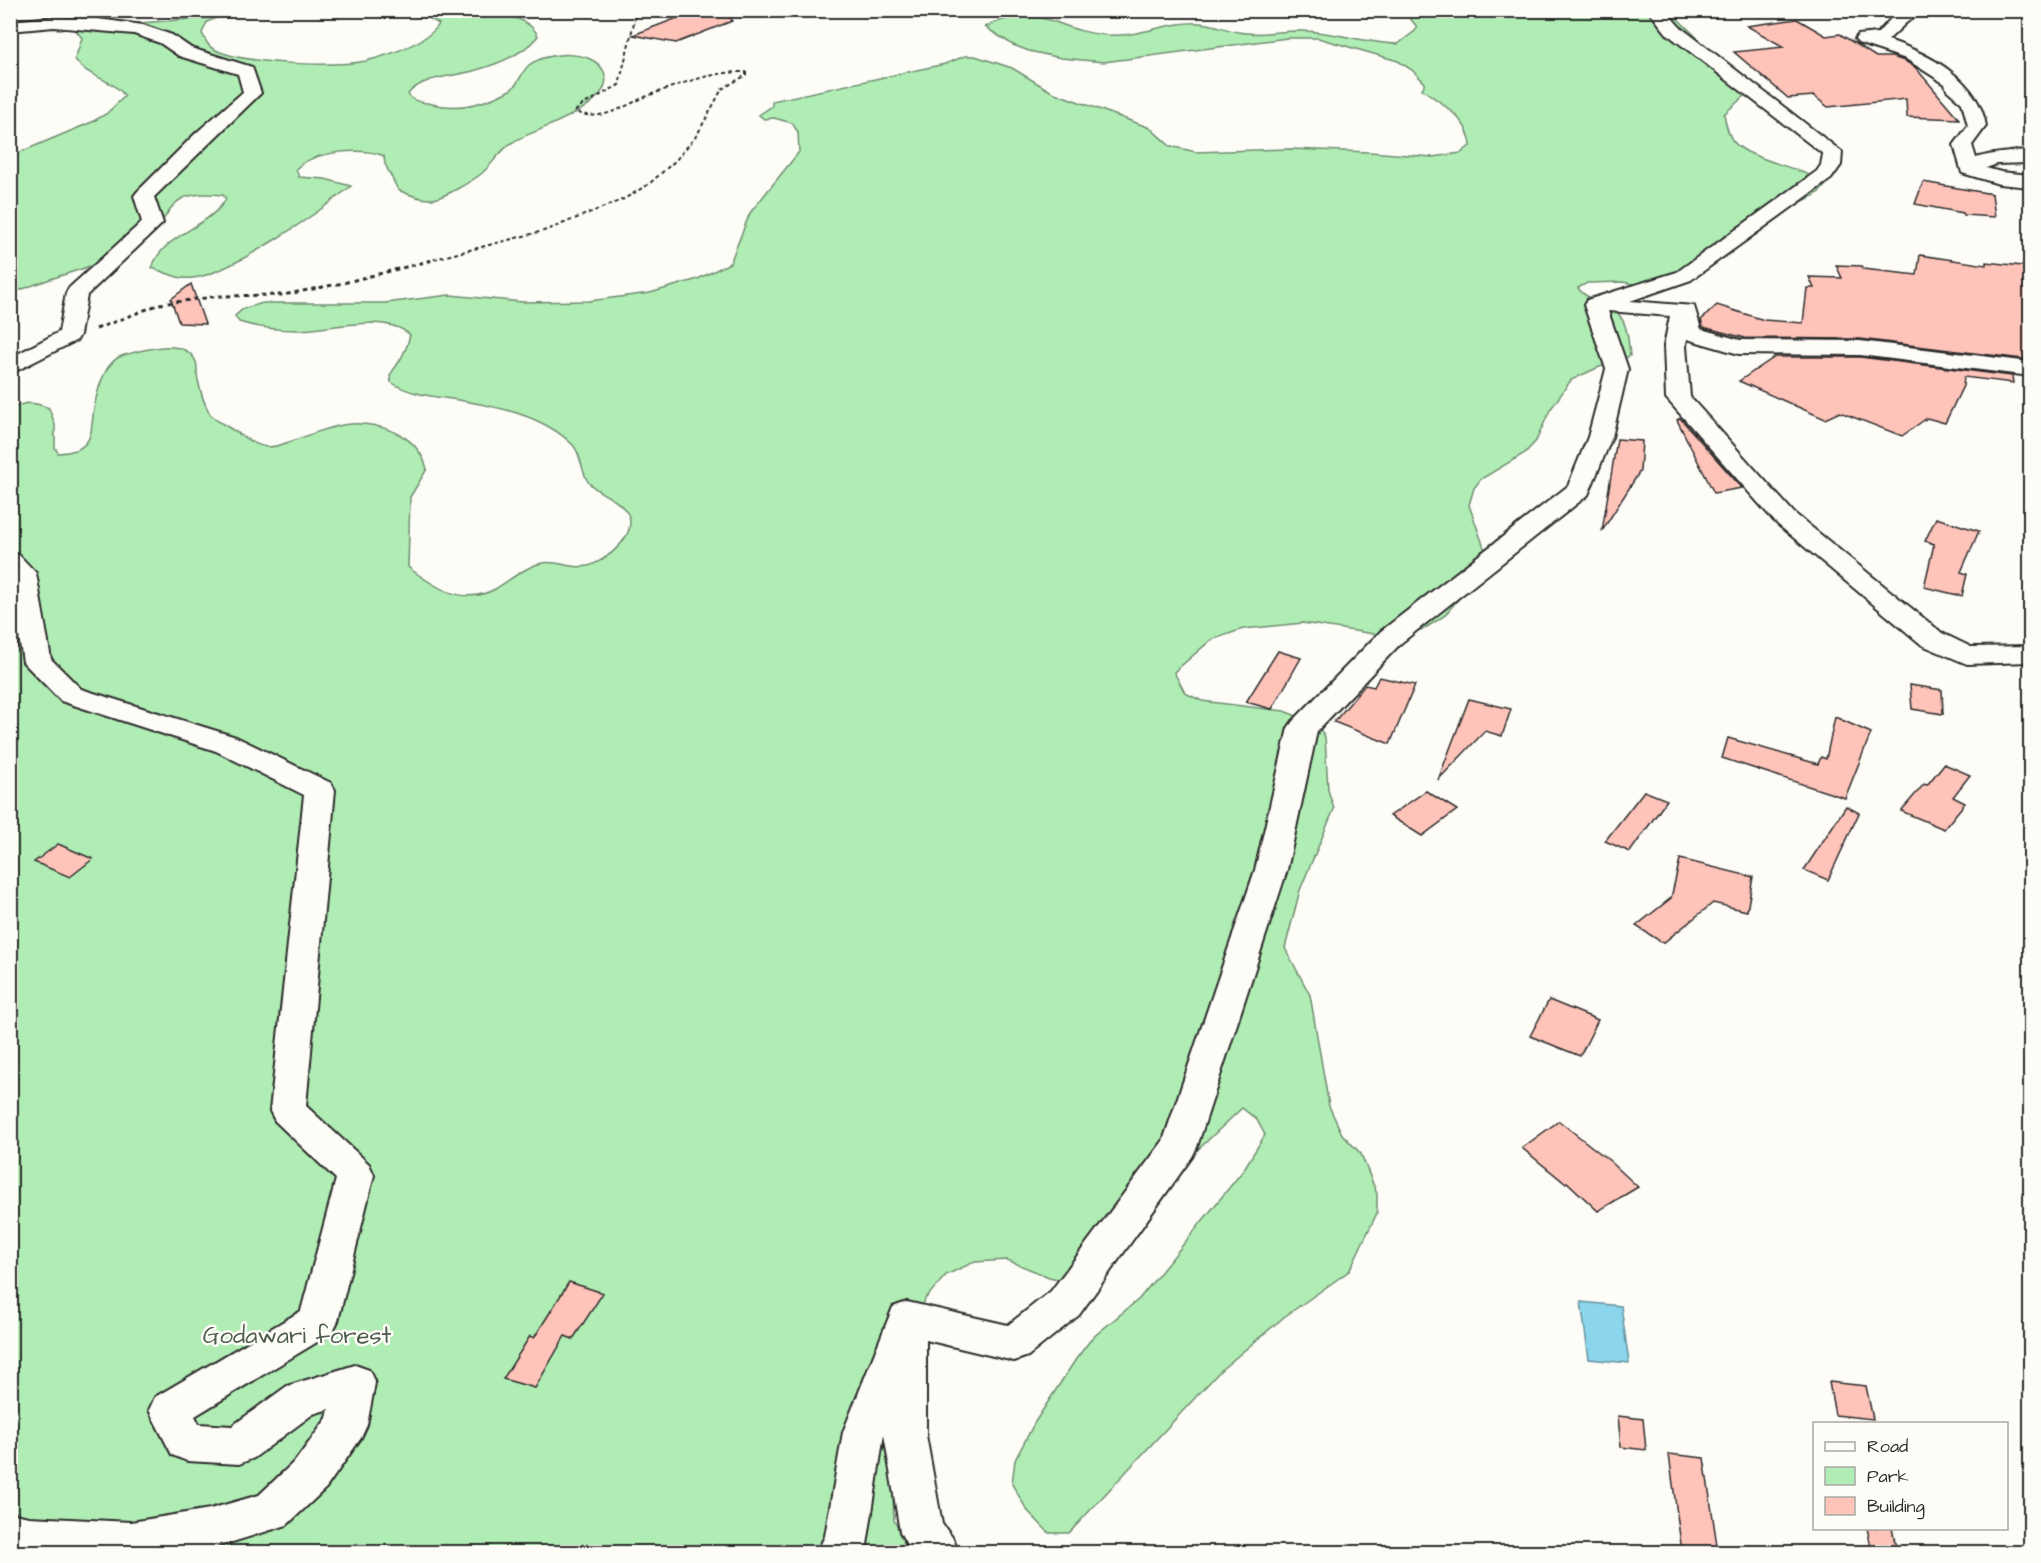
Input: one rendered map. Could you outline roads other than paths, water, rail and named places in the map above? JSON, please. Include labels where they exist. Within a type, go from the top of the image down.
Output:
[{"type":"street","points":[[1594,305],[1684,276],[1824,175],[1832,165],[1833,152],[1673,30],[1656,10]]},
{"type":"street","points":[[1916,10],[1899,20],[1890,34],[1881,38],[1864,39],[1895,47],[1915,56],[1954,82],[1953,86],[1969,97],[1975,109],[1977,126],[1963,145],[1969,169],[1999,178],[2031,181]]},
{"type":"street","points":[[10,26],[54,22],[137,29],[166,39],[186,52],[246,71],[252,93],[203,137],[144,196],[153,223],[78,293],[69,335],[10,367]]},
{"type":"street","points":[[1968,163],[1976,165],[1995,158],[2026,158],[2031,155]]},
{"type":"street","points":[[1594,305],[1686,311]]},
{"type":"street","points":[[907,1319],[1014,1344],[1065,1303],[1179,1147],[1271,870],[1303,728],[1391,637],[1579,490],[1600,437],[1617,369],[1594,305]]},
{"type":"street","points":[[1686,311],[1691,333],[1739,347],[1860,348],[2031,369]]},
{"type":"street","points":[[1686,311],[1680,319],[1675,346],[1678,398],[1785,518],[1932,639],[1967,656],[2031,654]]},
{"type":"street","points":[[10,561],[23,573],[38,662],[71,695],[226,744],[320,790],[288,1110],[356,1176],[318,1321],[169,1410],[187,1443],[239,1445],[301,1399],[355,1383],[346,1425],[311,1474],[272,1511],[210,1529],[131,1543],[29,1537],[10,1533]]},
{"type":"street","points":[[839,1552],[845,1545],[864,1432],[907,1319]]},
{"type":"street","points":[[907,1319],[905,1435],[922,1532],[937,1552]]},
{"type":"water","points":[[1581,1302],[1621,1306],[1629,1363],[1589,1359]]},
{"type":"park label","name":"Godawari forest","points":[[297,1335]]}]
